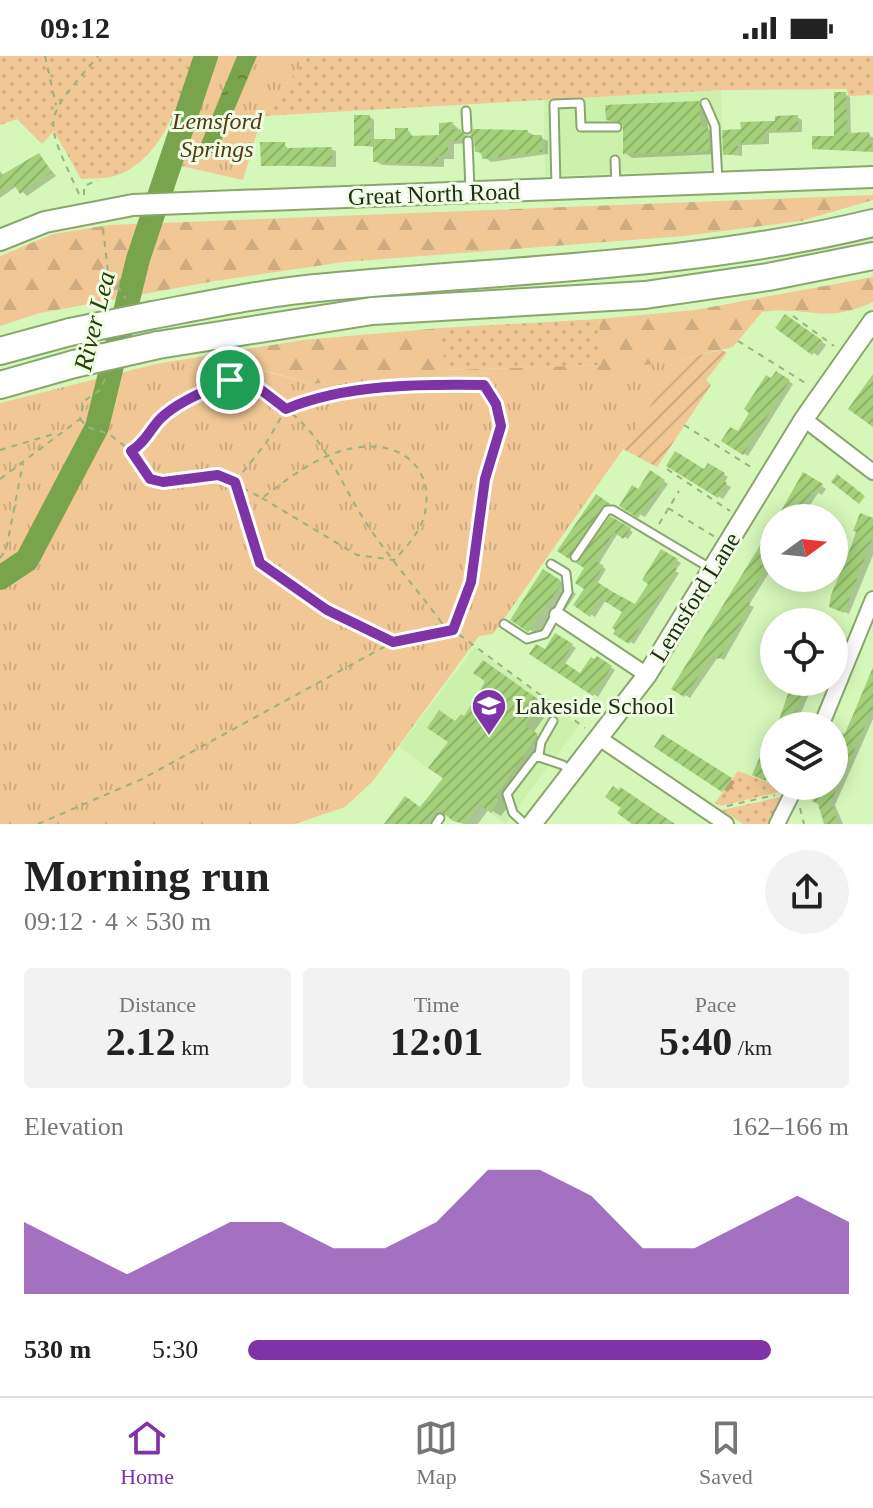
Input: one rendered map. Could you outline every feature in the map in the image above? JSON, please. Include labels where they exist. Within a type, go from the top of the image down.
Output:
[{"type":"highway","points":[[0,351],[70,332],[153,315],[324,287],[688,258],[761,248],[873,223]]},
{"type":"highway","points":[[0,385],[158,345],[372,311],[645,295],[768,277],[873,256]]},
{"type":"main road","name":"Great North Road","points":[[0,240],[89,209],[133,205],[873,177]]},
{"type":"street","name":"Lemsford Lane","points":[[534,823],[647,675],[804,419],[873,321]]},
{"type":"street","points":[[804,419],[873,472]]},
{"type":"street","points":[[827,712],[873,599]]},
{"type":"street","points":[[557,615],[647,675]]},
{"type":"street","points":[[599,738],[726,824]]},
{"type":"street","points":[[777,824],[789,800]]},
{"type":"lane","points":[[556,190],[554,104],[580,103],[581,127],[617,127]]},
{"type":"lane","points":[[705,103],[715,126],[719,185]]},
{"type":"lane","points":[[466,111],[467,129]]},
{"type":"lane","points":[[468,141],[470,193]]},
{"type":"lane","points":[[615,160],[616,188]]},
{"type":"lane","points":[[575,557],[607,510],[613,510],[712,570]]},
{"type":"lane","points":[[504,624],[527,639],[545,634],[568,592],[568,579],[551,564]]},
{"type":"lane","points":[[534,823],[513,813],[507,794],[539,755],[541,742],[553,721]]},
{"type":"lane","points":[[539,755],[573,773]]},
{"type":"path","points":[[45,56],[56,105],[51,133],[89,209],[105,231],[108,272],[124,296]]},
{"type":"path","points":[[56,105],[98,56]]},
{"type":"path","points":[[89,209],[84,186],[98,180]]},
{"type":"path","points":[[793,316],[848,356]]},
{"type":"path","points":[[738,341],[822,393]]},
{"type":"path","points":[[131,451],[141,445],[161,418],[190,398],[230,380],[248,380],[309,426],[330,456],[363,519],[444,626],[599,738]]},
{"type":"path","points":[[235,482],[266,443],[286,409],[306,401],[429,384],[484,385],[496,404],[501,426],[485,479],[471,582],[453,630]]},
{"type":"path","points":[[0,479],[80,419],[84,401],[100,390]]},
{"type":"path","points":[[80,419],[87,427],[109,434],[131,451],[150,479],[163,482],[218,475],[235,482],[357,555],[394,560]]},
{"type":"path","points":[[684,425],[769,477]]},
{"type":"path","points":[[0,450],[62,432]]},
{"type":"path","points":[[262,498],[315,460],[360,447],[390,448],[414,461],[428,487],[422,522],[394,560]]},
{"type":"path","points":[[0,558],[6,550],[23,460]]},
{"type":"path","points":[[667,469],[743,520]]},
{"type":"path","points":[[235,482],[260,563],[327,610],[393,642]]},
{"type":"path","points":[[652,533],[679,491]]},
{"type":"path","points":[[668,508],[727,545]]},
{"type":"path","points":[[38,824],[142,779],[393,642],[453,630]]},
{"type":"path","points":[[713,815],[719,808],[760,798]]},
{"type":"path","points":[[798,800],[804,824]]},
{"type":"shaded area","points":[[721,90],[723,170],[545,176],[544,99]]},
{"type":"shaded area","name":"Lakeside School","points":[[475,647],[579,726],[505,824],[399,747]]},
{"type":"green space","points":[[0,56],[195,56],[168,125],[148,155],[118,175],[81,179],[54,131],[42,144],[17,119],[0,125]]},
{"type":"green space","name":"Lemsford Springs","points":[[206,56],[308,56],[262,116],[243,180],[168,163]]},
{"type":"green space","points":[[308,56],[873,56],[873,95],[848,96],[847,89],[721,90],[262,116]]},
{"type":"green space","points":[[873,195],[873,200],[801,221],[684,236],[344,262],[215,281],[40,313],[0,326],[0,256],[53,234],[109,225]]},
{"type":"green space","points":[[873,277],[873,302],[842,312],[762,312],[733,347],[680,359],[623,449],[493,634],[495,373],[312,384],[242,364],[241,350],[303,340],[441,328],[445,370],[601,365],[599,319],[695,310]]},
{"type":"green space","points":[[599,319],[602,365],[444,370],[441,328]]},
{"type":"green space","points":[[241,350],[242,365],[312,384],[495,373],[616,370],[680,359],[623,449],[493,634],[479,636],[373,781],[345,807],[295,824],[0,824],[0,403],[156,364]]},
{"type":"green space","points":[[722,350],[727,353],[706,380],[711,385],[657,467],[623,449],[680,359]]},
{"type":"green space","points":[[738,771],[760,780],[760,797],[721,806],[715,803]]},
{"type":"green space","points":[[767,800],[783,800],[771,824],[743,824],[722,810]]},
{"type":"water","points":[[237,56],[257,56],[216,153],[197,153]]},
{"type":"building","points":[[834,92],[846,92],[847,133],[869,132],[873,152],[812,149],[812,136],[834,136]]},
{"type":"building","points":[[699,101],[701,125],[708,127],[710,151],[623,154],[623,124],[606,120],[605,105]]},
{"type":"building","points":[[354,115],[370,115],[371,146],[354,146]]},
{"type":"building","points":[[798,115],[798,130],[765,131],[765,143],[738,143],[738,154],[723,155],[722,130],[741,129],[740,122],[775,121],[775,116]]},
{"type":"building","points":[[453,122],[453,129],[460,129],[465,135],[462,141],[448,141],[448,156],[438,156],[438,164],[373,162],[373,139],[395,139],[395,128],[408,128],[408,136],[439,135],[439,123]]},
{"type":"building","points":[[473,129],[528,130],[528,135],[542,135],[542,152],[482,159],[482,152],[475,152],[474,140],[470,135]]},
{"type":"building","points":[[260,142],[285,142],[285,148],[332,147],[332,165],[261,166]]},
{"type":"building","points":[[39,153],[52,172],[20,194],[13,183],[0,192],[0,176]]},
{"type":"building","points":[[785,314],[823,341],[812,355],[775,328]]},
{"type":"building","points":[[776,371],[790,380],[743,455],[721,441],[730,427],[738,431],[749,413],[744,409],[766,375],[771,378]]},
{"type":"building","points":[[873,374],[873,427],[848,409]]},
{"type":"building","points":[[675,451],[704,469],[708,463],[725,473],[721,479],[727,483],[718,498],[666,466]]},
{"type":"building","points":[[650,470],[665,480],[638,518],[619,506],[632,485],[638,489]]},
{"type":"building","points":[[803,472],[823,484],[817,494],[812,492],[805,504],[785,504]]},
{"type":"building","points":[[837,474],[865,496],[859,504],[831,482]]},
{"type":"building","points":[[596,494],[610,504],[602,506],[569,559],[557,551]]},
{"type":"building","points":[[860,513],[873,518],[873,536],[846,608],[832,608],[829,607],[832,592],[848,592],[848,554],[857,532],[853,531]]},
{"type":"building","points":[[610,516],[631,528],[623,539],[614,532],[596,561],[604,566],[594,580],[635,604],[648,584],[642,580],[661,549],[678,559],[673,567],[677,569],[629,644],[613,634],[615,630],[612,628],[622,612],[601,599],[590,617],[573,605],[584,589],[575,583],[584,568],[576,563]]},
{"type":"building","points":[[760,546],[760,578],[746,601],[750,603],[740,625],[719,659],[713,656],[684,697],[671,689]]},
{"type":"building","points":[[543,569],[560,580],[561,585],[528,632],[510,620]]},
{"type":"building","points":[[555,633],[573,644],[562,661],[580,673],[591,657],[594,659],[597,656],[612,666],[593,696],[529,654],[536,644],[545,649]]},
{"type":"building","points":[[483,660],[542,702],[525,726],[538,734],[495,798],[499,800],[491,813],[480,804],[465,824],[453,821],[438,809],[425,824],[384,824],[405,796],[420,807],[443,778],[428,768],[448,742],[427,728],[439,710],[455,721],[461,714],[464,716],[486,682],[473,673]]},
{"type":"building","points":[[873,667],[873,708],[848,764],[848,727]]},
{"type":"building","points":[[787,696],[803,696],[796,712],[782,712]]},
{"type":"building","points":[[662,734],[732,778],[722,792],[654,747]]},
{"type":"building","points":[[760,756],[760,778],[752,775]]},
{"type":"building","points":[[613,786],[619,790],[620,787],[675,824],[632,824],[617,813],[621,808],[605,797]]},
{"type":"building","points":[[832,800],[838,824],[824,824],[818,804],[812,801]]},
{"type":"waterway","name":"River Lea","points":[[0,578],[27,560],[97,427],[138,259],[206,56]]},
{"type":"place","name":"Lakeside School","points":[[489,737]]},
{"type":"route","points":[[230,380],[248,380],[286,409],[333,396],[429,384],[484,385],[496,404],[501,426],[485,479],[471,582],[453,630],[393,642],[327,610],[260,563],[235,482],[218,475],[163,482],[150,479],[131,451],[141,445],[161,418],[190,398],[230,380]]}]
